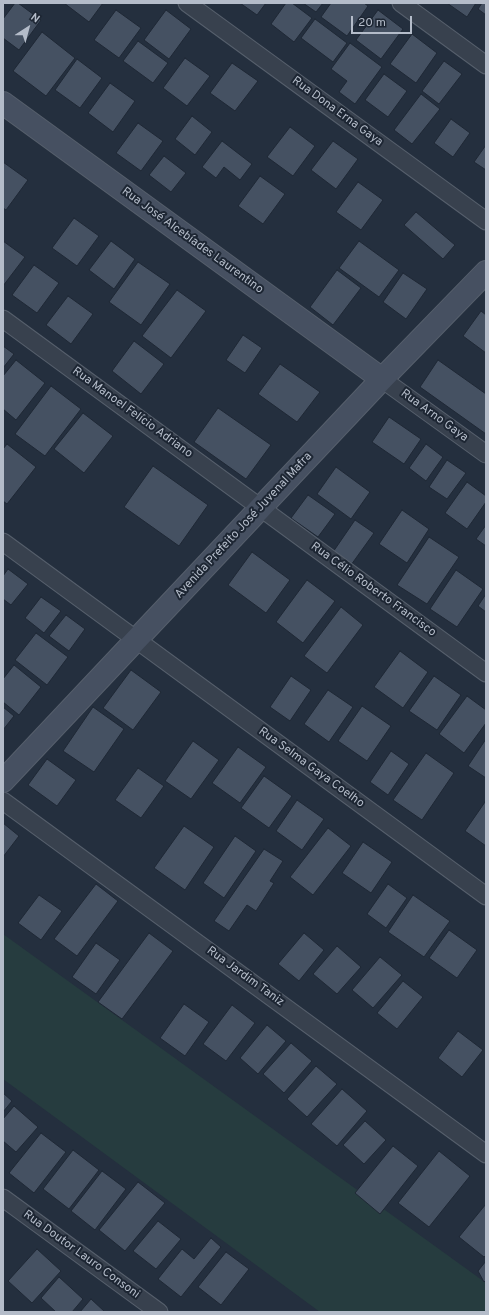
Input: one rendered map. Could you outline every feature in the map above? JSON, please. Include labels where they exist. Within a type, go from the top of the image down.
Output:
[{"type":"main road","name":"Rua José Alcebíades Laurentino","points":[[3,103],[382,379]]},
{"type":"main road","name":"Avenida Prefeito José Juvenal Mafra","points":[[3,781],[382,379],[486,272]]},
{"type":"street","name":"Rua Dona Erna Gaya","points":[[187,3],[486,221]]},
{"type":"street","points":[[401,3],[486,65]]},
{"type":"street","name":"Rua Manoel Felício Adriano","points":[[3,319],[260,508]]},
{"type":"street","name":"Rua Arno Gaya","points":[[382,379],[486,454]]},
{"type":"street","name":"Rua Célio Roberto Francisco","points":[[260,508],[486,673]]},
{"type":"street","name":"Rua Selma Gaya Coelho","points":[[3,542],[486,896]]},
{"type":"street","name":"Rua Jardim Taniz","points":[[3,801],[486,1154]]},
{"type":"street","name":"Rua Doutor Lauro Consoni","points":[[3,1198],[159,1312]]},
{"type":"green space","points":[[3,934],[486,1283],[486,1312],[320,1312],[3,1079]]},
{"type":"building","points":[[15,3],[18,3],[41,20],[19,50],[3,38],[3,19]]},
{"type":"building","points":[[64,3],[103,3],[89,22]]},
{"type":"building","points":[[240,3],[266,3],[257,15]]},
{"type":"building","points":[[286,3],[292,3],[312,18],[294,42],[271,24]]},
{"type":"building","points":[[303,3],[323,3],[316,12]]},
{"type":"building","points":[[331,3],[364,3],[368,6],[347,36],[321,17]]},
{"type":"building","points":[[447,3],[476,3],[467,17]]},
{"type":"building","points":[[482,3],[486,3],[486,15],[478,9]]},
{"type":"building","points":[[116,10],[141,28],[119,58],[94,40]]},
{"type":"building","points":[[166,10],[191,29],[169,59],[144,40]]},
{"type":"building","points":[[378,10],[403,29],[381,59],[356,40]]},
{"type":"building","points":[[315,19],[347,43],[333,62],[301,38]]},
{"type":"building","points":[[42,32],[75,58],[46,96],[13,71]]},
{"type":"building","points":[[412,34],[437,53],[416,83],[390,64]]},
{"type":"building","points":[[138,41],[168,63],[153,83],[123,61]]},
{"type":"building","points":[[350,43],[382,67],[355,104],[339,92],[347,81],[331,69]]},
{"type":"building","points":[[185,58],[210,76],[187,106],[163,88]]},
{"type":"building","points":[[77,59],[102,78],[80,108],[55,90]]},
{"type":"building","points":[[444,61],[462,74],[439,104],[422,91]]},
{"type":"building","points":[[232,63],[258,81],[235,111],[210,93]]},
{"type":"building","points":[[384,74],[407,91],[388,117],[365,100]]},
{"type":"building","points":[[110,83],[135,101],[113,132],[88,113]]},
{"type":"building","points":[[421,94],[440,109],[412,144],[394,130]]},
{"type":"building","points":[[192,116],[212,132],[195,155],[175,139]]},
{"type":"building","points":[[451,119],[470,133],[453,157],[434,143]]},
{"type":"building","points":[[138,123],[163,141],[141,171],[116,153]]},
{"type":"building","points":[[290,127],[315,146],[293,176],[267,157]]},
{"type":"building","points":[[222,141],[252,164],[240,180],[224,167],[216,178],[202,167]]},
{"type":"building","points":[[333,141],[358,159],[336,189],[311,170]]},
{"type":"building","points":[[486,145],[486,170],[474,162]]},
{"type":"building","points":[[164,156],[186,173],[171,192],[149,175]]},
{"type":"building","points":[[3,162],[28,180],[6,210],[3,208]]},
{"type":"building","points":[[260,176],[285,194],[263,224],[238,206]]},
{"type":"building","points":[[358,182],[383,200],[361,230],[336,212]]},
{"type":"building","points":[[416,212],[455,245],[443,259],[404,225]]},
{"type":"building","points":[[74,218],[99,236],[77,266],[52,248]]},
{"type":"building","points":[[3,241],[25,257],[3,286]]},
{"type":"building","points":[[111,241],[135,259],[114,289],[89,270]]},
{"type":"building","points":[[359,241],[399,270],[379,297],[339,268]]},
{"type":"building","points":[[138,262],[170,284],[141,325],[109,302]]},
{"type":"building","points":[[34,265],[59,283],[37,313],[12,295]]},
{"type":"building","points":[[337,270],[361,288],[333,325],[310,307]]},
{"type":"building","points":[[403,273],[427,289],[406,319],[383,302]]},
{"type":"building","points":[[177,290],[206,311],[171,358],[142,336]]},
{"type":"building","points":[[68,296],[93,314],[71,344],[46,325]]},
{"type":"building","points":[[481,311],[486,315],[486,353],[463,336]]},
{"type":"building","points":[[243,335],[262,348],[245,373],[226,360]]},
{"type":"building","points":[[134,341],[164,364],[141,394],[112,371]]},
{"type":"building","points":[[3,346],[14,354],[3,368]]},
{"type":"building","points":[[16,360],[45,383],[16,420],[3,409],[3,376]]},
{"type":"building","points":[[438,360],[486,394],[486,434],[420,387]]},
{"type":"building","points":[[280,364],[320,392],[297,422],[258,394]]},
{"type":"building","points":[[51,386],[81,409],[45,456],[15,434]]},
{"type":"building","points":[[218,408],[271,445],[246,479],[194,442]]},
{"type":"building","points":[[83,413],[113,436],[84,473],[54,449]]},
{"type":"building","points":[[389,417],[421,439],[404,464],[372,442]]},
{"type":"building","points":[[7,444],[36,467],[7,504],[3,501],[3,449]]},
{"type":"building","points":[[426,444],[443,457],[426,481],[409,468]]},
{"type":"building","points":[[447,460],[466,473],[447,499],[429,487]]},
{"type":"building","points":[[153,466],[208,505],[179,546],[124,507]]},
{"type":"building","points":[[336,467],[370,492],[351,519],[317,494]]},
{"type":"building","points":[[467,482],[486,496],[486,502],[467,529],[445,513]]},
{"type":"building","points":[[308,495],[335,514],[318,537],[291,518]]},
{"type":"building","points":[[402,510],[429,529],[407,563],[379,544]]},
{"type":"building","points":[[355,520],[374,533],[351,565],[333,552]]},
{"type":"building","points":[[486,525],[486,546],[476,539]]},
{"type":"building","points":[[429,537],[459,557],[427,604],[397,585]]},
{"type":"building","points":[[252,552],[290,580],[266,613],[228,585]]},
{"type":"building","points":[[8,569],[28,584],[11,605],[3,599],[3,576]]},
{"type":"building","points":[[456,570],[483,589],[457,627],[430,609]]},
{"type":"building","points":[[307,580],[335,601],[303,643],[276,622]]},
{"type":"building","points":[[486,594],[486,612],[478,606]]},
{"type":"building","points":[[41,597],[61,611],[44,633],[25,618]]},
{"type":"building","points":[[341,607],[363,625],[327,673],[304,656]]},
{"type":"building","points":[[66,615],[85,629],[69,651],[49,636]]},
{"type":"building","points":[[36,633],[68,657],[47,685],[15,660]]},
{"type":"building","points":[[400,651],[428,672],[403,708],[374,687]]},
{"type":"building","points":[[14,665],[41,687],[19,715],[3,702],[3,679]]},
{"type":"building","points":[[131,670],[161,692],[133,730],[103,708]]},
{"type":"building","points":[[291,676],[311,690],[290,721],[270,707]]},
{"type":"building","points":[[434,676],[461,695],[437,730],[409,711]]},
{"type":"building","points":[[328,690],[353,707],[329,742],[304,724]]},
{"type":"building","points":[[467,696],[486,710],[486,723],[464,753],[439,734]]},
{"type":"building","points":[[362,706],[391,726],[367,761],[338,741]]},
{"type":"building","points":[[3,707],[14,716],[3,730]]},
{"type":"building","points":[[93,707],[124,729],[94,772],[63,751]]},
{"type":"building","points":[[486,739],[486,778],[468,766]]},
{"type":"building","points":[[193,741],[219,760],[191,799],[165,781]]},
{"type":"building","points":[[238,747],[266,767],[240,803],[212,783]]},
{"type":"building","points":[[391,751],[409,764],[388,795],[370,782]]},
{"type":"building","points":[[426,753],[454,773],[422,820],[393,800]]},
{"type":"building","points":[[47,759],[76,780],[57,806],[28,785]]},
{"type":"building","points":[[138,768],[164,786],[141,818],[115,800]]},
{"type":"building","points":[[264,776],[292,796],[269,828],[241,808]]},
{"type":"building","points":[[297,800],[324,819],[302,850],[276,831]]},
{"type":"building","points":[[485,802],[486,803],[486,846],[465,831]]},
{"type":"building","points":[[3,823],[19,836],[3,857]]},
{"type":"building","points":[[184,826],[214,847],[185,890],[154,868]]},
{"type":"building","points":[[328,828],[351,846],[313,895],[290,877]]},
{"type":"building","points":[[235,836],[256,851],[224,898],[203,883]]},
{"type":"building","points":[[363,842],[392,862],[371,893],[342,873]]},
{"type":"building","points":[[264,849],[283,861],[270,881],[274,883],[256,911],[247,905],[229,931],[214,921]]},
{"type":"building","points":[[96,884],[118,901],[77,956],[54,939]]},
{"type":"building","points":[[388,884],[407,898],[386,928],[367,914]]},
{"type":"building","points":[[39,895],[62,911],[41,940],[18,923]]},
{"type":"building","points":[[413,895],[450,921],[424,957],[388,932]]},
{"type":"building","points":[[449,930],[477,950],[457,978],[429,958]]},
{"type":"building","points":[[149,933],[173,951],[122,1019],[98,1002]]},
{"type":"building","points":[[304,933],[324,950],[299,981],[278,964]]},
{"type":"building","points":[[96,943],[120,960],[96,994],[72,977]]},
{"type":"building","points":[[337,946],[361,967],[337,994],[313,974]]},
{"type":"building","points":[[380,957],[402,975],[373,1008],[352,990]]},
{"type":"building","points":[[403,981],[423,997],[397,1029],[377,1013]]},
{"type":"building","points":[[184,1004],[209,1022],[185,1056],[160,1038]]},
{"type":"building","points":[[232,1005],[255,1023],[226,1061],[203,1044]]},
{"type":"building","points":[[267,1025],[286,1041],[258,1074],[240,1058]]},
{"type":"building","points":[[458,1031],[483,1050],[462,1077],[438,1058]]},
{"type":"building","points":[[291,1043],[312,1061],[284,1093],[263,1074]]},
{"type":"building","points":[[316,1066],[337,1084],[307,1117],[287,1099]]},
{"type":"building","points":[[342,1089],[367,1111],[337,1146],[311,1124]]},
{"type":"building","points":[[3,1093],[12,1101],[3,1112]]},
{"type":"building","points":[[14,1106],[38,1127],[16,1152],[3,1141],[3,1119]]},
{"type":"building","points":[[365,1121],[386,1140],[364,1164],[343,1145]]},
{"type":"building","points":[[41,1133],[66,1152],[34,1193],[9,1173]]},
{"type":"building","points":[[393,1146],[418,1166],[380,1214],[355,1193]]},
{"type":"building","points":[[73,1150],[99,1170],[69,1209],[43,1189]]},
{"type":"building","points":[[439,1151],[470,1176],[429,1227],[398,1203]]},
{"type":"building","points":[[102,1171],[126,1189],[95,1230],[71,1211]]},
{"type":"building","points":[[138,1182],[165,1203],[125,1251],[99,1230]]},
{"type":"building","points":[[486,1204],[486,1255],[484,1257],[459,1237]]},
{"type":"building","points":[[158,1221],[181,1239],[156,1269],[133,1251]]},
{"type":"building","points":[[211,1238],[221,1247],[181,1297],[158,1279],[182,1249],[194,1259]]},
{"type":"building","points":[[37,1249],[61,1271],[32,1303],[8,1281]]},
{"type":"building","points":[[226,1252],[249,1269],[221,1305],[198,1287]]},
{"type":"building","points":[[486,1261],[486,1280],[484,1282],[478,1271]]},
{"type":"building","points":[[59,1277],[83,1299],[72,1312],[56,1312],[41,1298]]},
{"type":"building","points":[[91,1299],[105,1312],[80,1312]]}]
